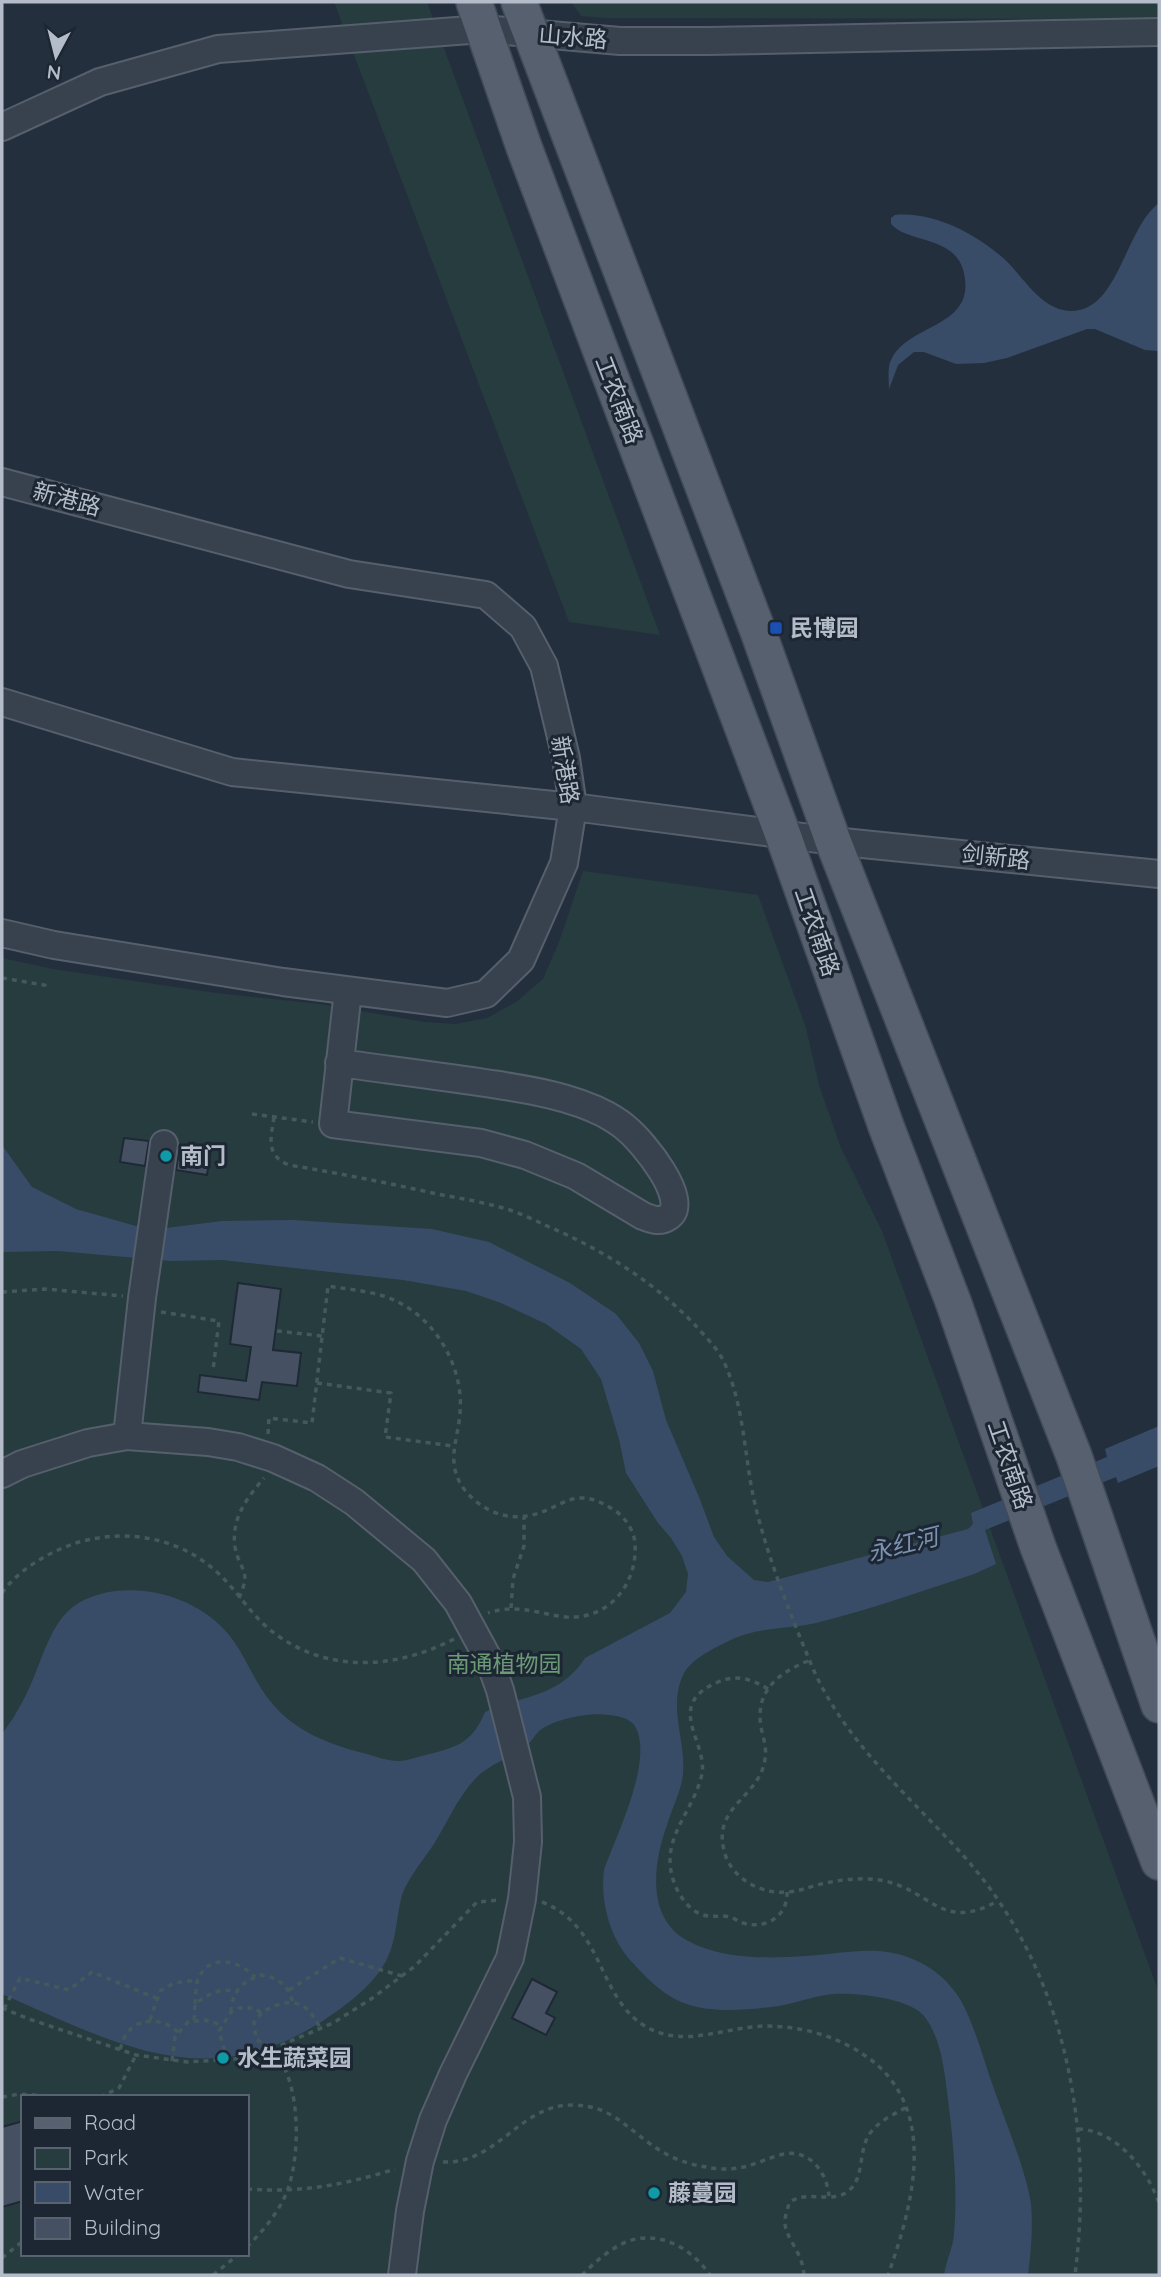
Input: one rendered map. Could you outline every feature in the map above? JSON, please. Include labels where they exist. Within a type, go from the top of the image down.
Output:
[{"type":"main road","name":"工农南路","points":[[478,15],[524,147],[783,835],[886,1126],[954,1304],[1038,1547],[1159,1862]]},
{"type":"main road","name":"工农南路","points":[[525,17],[735,568],[833,841],[1093,1506],[1159,1705]]},
{"type":"street","name":"山水路","points":[[2,128],[100,82],[218,49],[478,15],[525,17],[620,41],[1159,32]]},
{"type":"street","name":"新港路","points":[[2,482],[349,574],[486,595],[523,627],[544,666],[566,758],[573,807],[564,863],[521,960],[486,994],[447,1003],[348,991],[54,945],[2,933]]},
{"type":"street","name":"剑新路","points":[[2,702],[232,772],[573,807],[833,841],[1159,874]]},
{"type":"street","points":[[340,1062],[529,1090],[606,1114],[628,1129],[674,1191],[675,1205],[672,1214],[656,1221],[576,1176],[525,1155],[481,1143],[333,1124],[348,991]]},
{"type":"street","points":[[127,1436],[143,1293],[164,1144]]},
{"type":"street","points":[[2,1474],[22,1464],[88,1443],[127,1436],[208,1442],[239,1447],[274,1458],[317,1478],[354,1502],[424,1560],[458,1603],[491,1662],[520,1762],[527,1797],[528,1842],[522,1899],[510,1958],[433,2120],[420,2161],[402,2275]]},
{"type":"path","points":[[2,978],[50,986]]},
{"type":"path","points":[[252,1114],[333,1124]]},
{"type":"path","points":[[274,1117],[271,1139],[273,1154],[279,1161],[506,1208],[589,1244],[648,1281],[695,1325],[722,1358],[734,1393],[754,1499],[775,1569],[820,1684],[860,1745],[899,1791],[962,1854],[998,1901],[1030,1955],[1053,2007],[1069,2068],[1078,2129],[1082,2180],[1081,2232],[1075,2275]]},
{"type":"path","points":[[2,1292],[45,1289],[143,1293],[219,1321],[213,1370]]},
{"type":"path","points":[[276,1331],[322,1336]]},
{"type":"path","points":[[317,1383],[391,1392],[386,1437],[453,1446]]},
{"type":"path","points":[[239,1598],[245,1585],[246,1574],[235,1547],[237,1520],[244,1502],[266,1475],[274,1458]]},
{"type":"path","points":[[511,1608],[513,1579],[524,1546],[524,1517]]},
{"type":"path","points":[[809,1661],[788,1669],[762,1698],[760,1712],[765,1759],[759,1777],[730,1810],[724,1825],[723,1840],[732,1869],[747,1882],[763,1889],[787,1892],[844,1880],[881,1880],[901,1886],[950,1912],[968,1914],[998,1901]]},
{"type":"path","points":[[768,1689],[752,1680],[729,1678],[708,1687],[694,1702],[690,1725],[699,1746],[702,1775],[677,1829],[670,1860],[675,1885],[690,1909],[701,1915],[725,1916],[742,1923],[766,1922],[779,1917],[787,1906],[787,1892]]},
{"type":"path","points":[[156,1998],[92,1972],[69,1990],[20,1978],[3,2008],[136,2054],[172,2061],[251,2058],[321,2029],[372,1999],[415,1966],[477,1902],[538,1900],[571,1919],[586,1936],[617,1995],[632,2015],[645,2026],[685,2038],[746,2027],[793,2027],[835,2039],[874,2060],[900,2091],[913,2123],[913,2181],[906,2216],[888,2275]]},
{"type":"path","points":[[289,1990],[340,1958],[402,1976]]},
{"type":"path","points":[[194,2020],[197,1979],[205,1968],[222,1962],[240,1965],[255,1977]]},
{"type":"path","points":[[195,2004],[217,1991],[235,1991],[262,1975],[272,1977],[289,1990],[293,2003]]},
{"type":"path","points":[[149,2021],[160,1991],[173,1983],[197,1979]]},
{"type":"path","points":[[227,2061],[219,2031],[231,2012],[235,1991]]},
{"type":"path","points":[[248,2245],[270,2221],[288,2190],[296,2145],[297,2120],[281,2062],[272,2050],[256,2039],[254,2022],[261,2013],[275,2006],[293,2003],[306,2008],[321,2029]]},
{"type":"path","points":[[231,2012],[248,2007],[261,2013]]},
{"type":"path","points":[[172,2061],[178,2032],[194,2020],[213,2021],[223,2025]]},
{"type":"path","points":[[120,2049],[127,2033],[149,2021],[172,2026],[178,2032]]},
{"type":"path","points":[[104,2095],[119,2088],[136,2054]]},
{"type":"path","points":[[2,2097],[34,2095]]},
{"type":"path","points":[[248,2189],[288,2190],[348,2184],[420,2161],[450,2162],[474,2158],[490,2149],[527,2119],[571,2105],[610,2114],[622,2120],[661,2151],[693,2165],[738,2168],[783,2154],[804,2156],[820,2168],[830,2196]]},
{"type":"path","points":[[804,2275],[800,2253],[787,2232],[785,2222],[789,2203],[799,2197],[841,2195],[849,2191],[857,2178],[863,2146],[869,2133],[884,2120],[907,2107]]},
{"type":"path","points":[[1078,2129],[1094,2130],[1128,2154],[1141,2168],[1159,2203]]},
{"type":"path","points":[[582,2275],[613,2250],[636,2239],[651,2239],[690,2251],[710,2275]]},
{"type":"path","points":[[2,2258],[21,2243]]},
{"type":"path","points":[[213,2275],[237,2256]]},
{"type":"green space","points":[[334,2],[427,2],[660,635],[569,622]]},
{"type":"green space","points":[[571,2],[1159,2],[1159,19],[605,18],[581,16]]},
{"type":"green space","name":"南通植物园","points":[[583,871],[758,895],[806,1028],[819,1085],[841,1148],[882,1231],[1159,1993],[1159,2275],[2,2275],[2,958],[53,969],[216,993],[320,1004],[425,1022],[455,1024],[487,1018],[516,1002],[543,979],[559,942]]},
{"type":"water","points":[[1159,203],[1159,351],[1145,350],[1095,329],[1087,329],[1007,358],[984,363],[956,364],[924,352],[914,352],[898,365],[889,389],[889,367],[895,353],[906,342],[957,309],[964,296],[965,279],[954,254],[933,242],[899,231],[891,224],[891,218],[895,215],[923,216],[966,232],[1010,264],[1041,299],[1061,309],[1072,311],[1088,307],[1101,297],[1147,215]]},
{"type":"water","points":[[2,1145],[32,1187],[76,1209],[150,1230],[222,1221],[292,1220],[432,1229],[489,1242],[570,1283],[616,1314],[639,1343],[653,1371],[666,1420],[714,1537],[727,1556],[754,1580],[768,1582],[968,1529],[973,1524],[971,1513],[1107,1457],[1105,1449],[1159,1426],[1159,1466],[1118,1483],[1116,1477],[985,1530],[996,1564],[974,1574],[856,1612],[816,1623],[755,1632],[735,1638],[692,1663],[683,1675],[679,1687],[677,1712],[683,1774],[659,1854],[656,1886],[663,1915],[671,1928],[683,1938],[726,1954],[775,1957],[882,1951],[911,1958],[943,1979],[962,2002],[972,2025],[1025,2176],[1032,2213],[1028,2275],[944,2275],[953,2239],[955,2216],[951,2127],[938,2042],[924,2016],[917,2010],[882,1997],[843,1994],[753,2009],[706,2009],[677,2000],[661,1990],[625,1954],[608,1920],[603,1882],[604,1870],[631,1799],[640,1760],[640,1742],[636,1728],[621,1717],[601,1714],[553,1723],[538,1732],[522,1749],[479,1775],[458,1801],[404,1890],[392,1945],[380,1970],[366,1988],[339,2009],[321,2022],[278,2044],[237,2056],[198,2058],[159,2054],[82,2029],[2,1994],[2,1734],[25,1697],[57,1625],[73,1606],[102,1594],[122,1591],[162,1594],[181,1601],[216,1621],[229,1635],[265,1694],[291,1722],[327,1742],[382,1759],[398,1761],[457,1745],[470,1736],[485,1712],[552,1688],[575,1671],[585,1658],[670,1613],[686,1592],[688,1574],[682,1556],[671,1538],[658,1523],[626,1473],[601,1379],[581,1349],[546,1324],[501,1303],[466,1291],[403,1280],[222,1260],[171,1261],[58,1251],[2,1252]]},
{"type":"building","points":[[124,1138],[149,1141],[145,1166],[120,1162]]},
{"type":"building","points":[[180,1146],[211,1150],[207,1175],[176,1170]]},
{"type":"building","points":[[238,1283],[281,1289],[273,1350],[301,1353],[297,1386],[262,1382],[259,1400],[198,1392],[200,1375],[246,1381],[251,1347],[230,1344]]},
{"type":"building","points":[[532,1979],[557,1992],[546,2013],[555,2018],[546,2035],[512,2018]]},
{"type":"building","points":[[21,2122],[21,2202],[2,2207],[2,2127]]},
{"type":"place","name":"民博园","points":[[776,628]]},
{"type":"place","name":"南门","points":[[166,1156]]},
{"type":"place","name":"水生蔬菜园","points":[[223,2058]]},
{"type":"place","name":"藤蔓园","points":[[654,2193]]},
{"type":"water label","name":"永红河","points":[[903,1545]]}]
